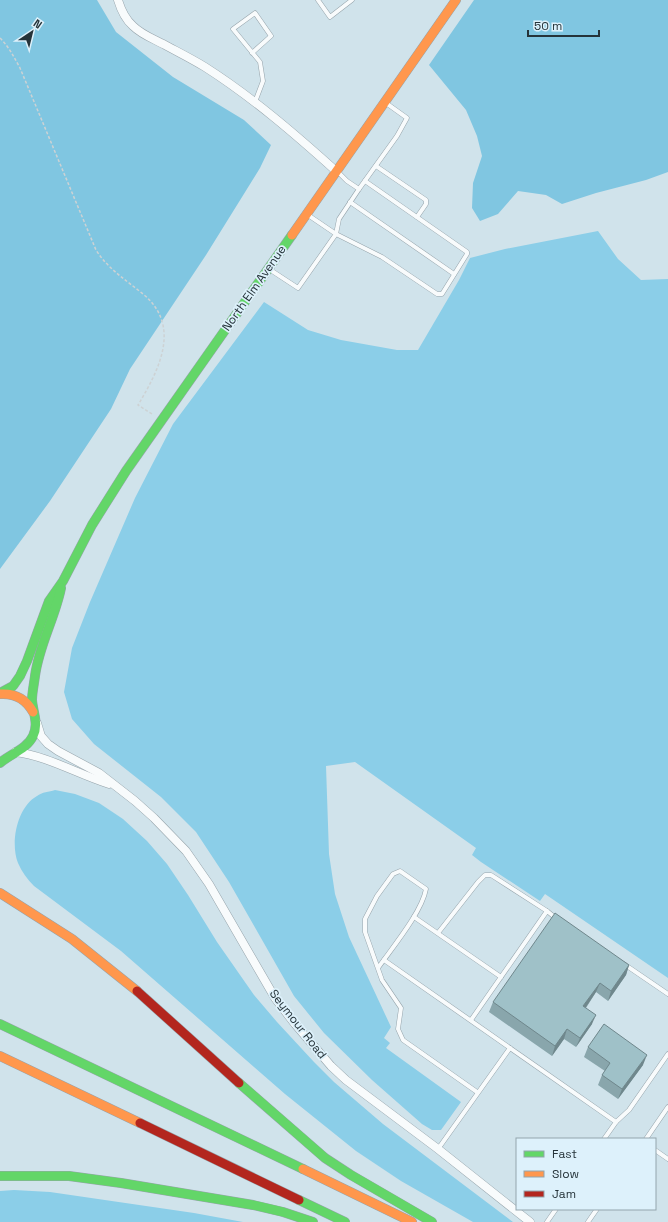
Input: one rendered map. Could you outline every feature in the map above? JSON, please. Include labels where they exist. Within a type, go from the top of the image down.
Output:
[{"type":"main road","name":"North Elm Avenue","points":[[0,693],[13,686],[20,676],[46,607],[63,581],[83,541],[102,508],[139,451],[456,0]]},
{"type":"main road","name":"North Elm Avenue","points":[[0,763],[14,752],[27,745],[33,736],[36,724],[32,700],[37,664],[58,603],[63,581]]},
{"type":"main road","points":[[0,693],[18,696],[28,703],[34,714]]},
{"type":"main road","name":"Seymour Road","points":[[0,753],[6,754],[14,752]]},
{"type":"main road","points":[[0,893],[72,940],[118,974],[154,1004],[265,1106],[325,1158],[351,1175],[432,1222]]},
{"type":"main road","points":[[0,1024],[412,1222]]},
{"type":"main road","points":[[0,1056],[345,1222]]},
{"type":"main road","points":[[0,1176],[60,1176],[102,1180],[264,1207],[313,1222]]},
{"type":"street","points":[[118,0],[120,9],[126,19],[144,35],[203,66],[255,102],[336,171]]},
{"type":"street","name":"Seymour Road","points":[[34,714],[42,736],[48,744],[94,770],[135,801],[177,841],[218,897],[275,998],[322,1056],[346,1080],[438,1149],[530,1222]]},
{"type":"street","name":"Seymour Road","points":[[14,752],[44,758],[95,780],[112,784]]},
{"type":"lane","points":[[318,0],[330,17],[352,0]]},
{"type":"lane","points":[[252,53],[271,36],[255,13],[233,29],[252,53],[260,62],[263,81],[255,102]]},
{"type":"lane","points":[[268,268],[298,288],[336,234],[339,219],[397,136],[407,118],[384,102]]},
{"type":"lane","points":[[376,166],[426,200],[426,204],[417,218]]},
{"type":"lane","points":[[336,171],[359,189]]},
{"type":"lane","points":[[306,214],[336,234],[382,257],[437,294],[442,294],[467,252],[365,181]]},
{"type":"lane","points":[[350,202],[454,274]]},
{"type":"lane","points":[[378,968],[414,917],[425,895],[426,888],[400,871],[393,874],[365,919],[365,932],[382,980],[400,1008],[398,1029],[403,1040],[477,1092]]},
{"type":"lane","points":[[438,933],[485,875],[491,875],[560,920]]},
{"type":"lane","points":[[471,1020],[547,911]]},
{"type":"lane","points":[[414,917],[501,977]]},
{"type":"lane","points":[[617,959],[668,994]]},
{"type":"lane","points":[[384,960],[616,1122]]},
{"type":"lane","points":[[438,1149],[477,1092],[510,1048]]},
{"type":"lane","points":[[605,1138],[616,1122],[629,1110],[668,1054]]},
{"type":"lane","points":[[647,1138],[668,1107]]},
{"type":"lane","points":[[656,1151],[668,1159]]},
{"type":"lane","points":[[547,1222],[555,1210]]},
{"type":"lane","points":[[588,1222],[596,1210]]},
{"type":"path","points":[[0,38],[7,44],[20,68],[100,257],[118,275],[149,300],[160,315],[164,333],[163,352],[159,366],[138,405],[160,420]]},
{"type":"shaded area","points":[[0,0],[97,0],[116,32],[173,77],[244,120],[271,145],[260,168],[206,255],[130,369],[111,409],[50,501],[0,569]]},
{"type":"shaded area","points":[[474,0],[668,0],[668,172],[646,180],[596,193],[562,204],[546,195],[518,191],[498,214],[480,221],[472,208],[473,183],[482,156],[477,136],[466,110],[429,65]]},
{"type":"shaded area","points":[[598,231],[618,259],[641,280],[668,279],[668,978],[545,894],[540,901],[481,862],[472,855],[476,848],[355,762],[326,766],[329,854],[335,894],[349,937],[391,1027],[384,1038],[390,1043],[386,1048],[461,1102],[441,1130],[432,1130],[422,1124],[372,1080],[324,1033],[294,996],[229,882],[196,832],[161,797],[94,744],[72,719],[64,692],[72,648],[90,602],[135,498],[173,424],[264,302],[308,330],[341,340],[397,350],[418,350],[459,280],[470,258],[505,249]]},
{"type":"shaded area","points":[[55,790],[75,794],[99,803],[123,819],[147,841],[167,864],[217,942],[254,995],[314,1062],[334,1082],[383,1124],[513,1222],[473,1222],[401,1181],[356,1151],[285,1094],[121,951],[34,886],[29,881],[18,863],[15,846],[17,826],[24,808],[30,801],[41,794]]},
{"type":"shaded area","points":[[14,1190],[50,1192],[194,1213],[243,1222],[0,1222],[0,1191]]},
{"type":"building","points":[[555,913],[629,965],[611,991],[600,983],[583,1006],[596,1015],[580,1038],[567,1029],[555,1046],[493,1002]]},
{"type":"building","points":[[604,1024],[647,1055],[622,1089],[602,1075],[610,1063],[588,1047]]},
{"type":"traffic: fast","points":[[0,693],[13,686],[20,676],[49,601],[63,581],[92,525],[126,471],[292,235]]},
{"type":"traffic: fast","points":[[0,763],[23,748],[30,741],[35,732],[36,723],[32,697],[37,665],[61,588]]},
{"type":"traffic: fast","points":[[0,1024],[303,1169]]},
{"type":"traffic: fast","points":[[239,1083],[325,1158],[351,1175],[432,1222]]},
{"type":"traffic: fast","points":[[0,1176],[69,1176],[121,1183],[253,1205],[283,1212],[313,1222]]},
{"type":"traffic: fast","points":[[299,1200],[345,1222]]},
{"type":"traffic: slow","points":[[292,235],[456,0]]},
{"type":"traffic: slow","points":[[0,694],[20,698],[30,707],[33,712]]},
{"type":"traffic: slow","points":[[0,893],[72,939],[137,991]]},
{"type":"traffic: slow","points":[[0,1056],[140,1123]]},
{"type":"traffic: slow","points":[[303,1169],[412,1222]]},
{"type":"traffic: jam","points":[[137,991],[239,1083]]},
{"type":"traffic: jam","points":[[140,1123],[299,1200]]}]
